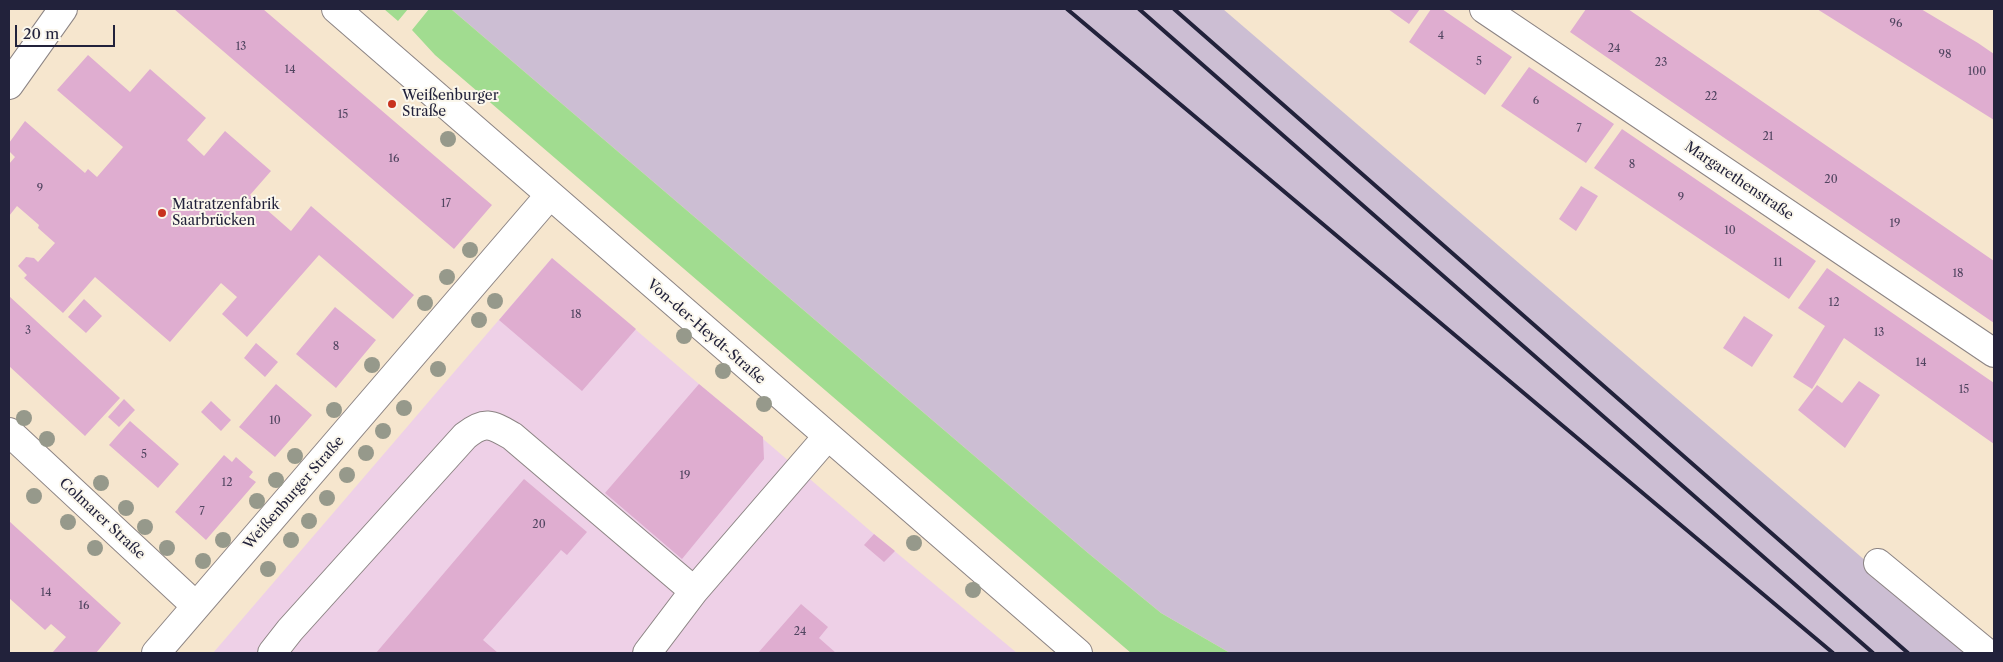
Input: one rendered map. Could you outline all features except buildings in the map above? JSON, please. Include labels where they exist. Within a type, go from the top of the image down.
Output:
[{"type":"street","points":[[9,85],[63,9]]},
{"type":"street","name":"Von-der-Heydt-Straße","points":[[336,9],[549,196],[1078,653]]},
{"type":"street","name":"Margarethenstraße","points":[[1484,9],[1994,353]]},
{"type":"street","name":"Weißenburger Straße","points":[[156,653],[549,196]]},
{"type":"street","points":[[272,653],[290,630],[465,436],[478,426],[493,425],[512,436],[694,591]]},
{"type":"street","name":"Colmarer Straße","points":[[9,432],[196,606]]},
{"type":"street","points":[[647,653],[694,591],[827,437]]},
{"type":"street","points":[[1878,563],[1987,653]]},
{"type":"shaded area","points":[[451,9],[1223,9],[1973,653],[1230,653],[1161,613],[1088,553]]},
{"type":"shaded area","points":[[552,258],[874,534],[1017,653],[213,653]]},
{"type":"green space","points":[[384,9],[408,9],[398,21]]},
{"type":"green space","points":[[429,9],[451,9],[1088,553],[1161,613],[1230,653],[1131,653],[435,55],[412,30]]},
{"type":"railway","points":[[1067,9],[1833,653]]},
{"type":"railway","points":[[1139,9],[1873,653]]},
{"type":"railway","points":[[1174,9],[1908,653]]},
{"type":"place","name":"Weißenburger Straße","points":[[392,104]]},
{"type":"place","name":"Matratzenfabrik Saarbrücken","points":[[162,213]]}]
